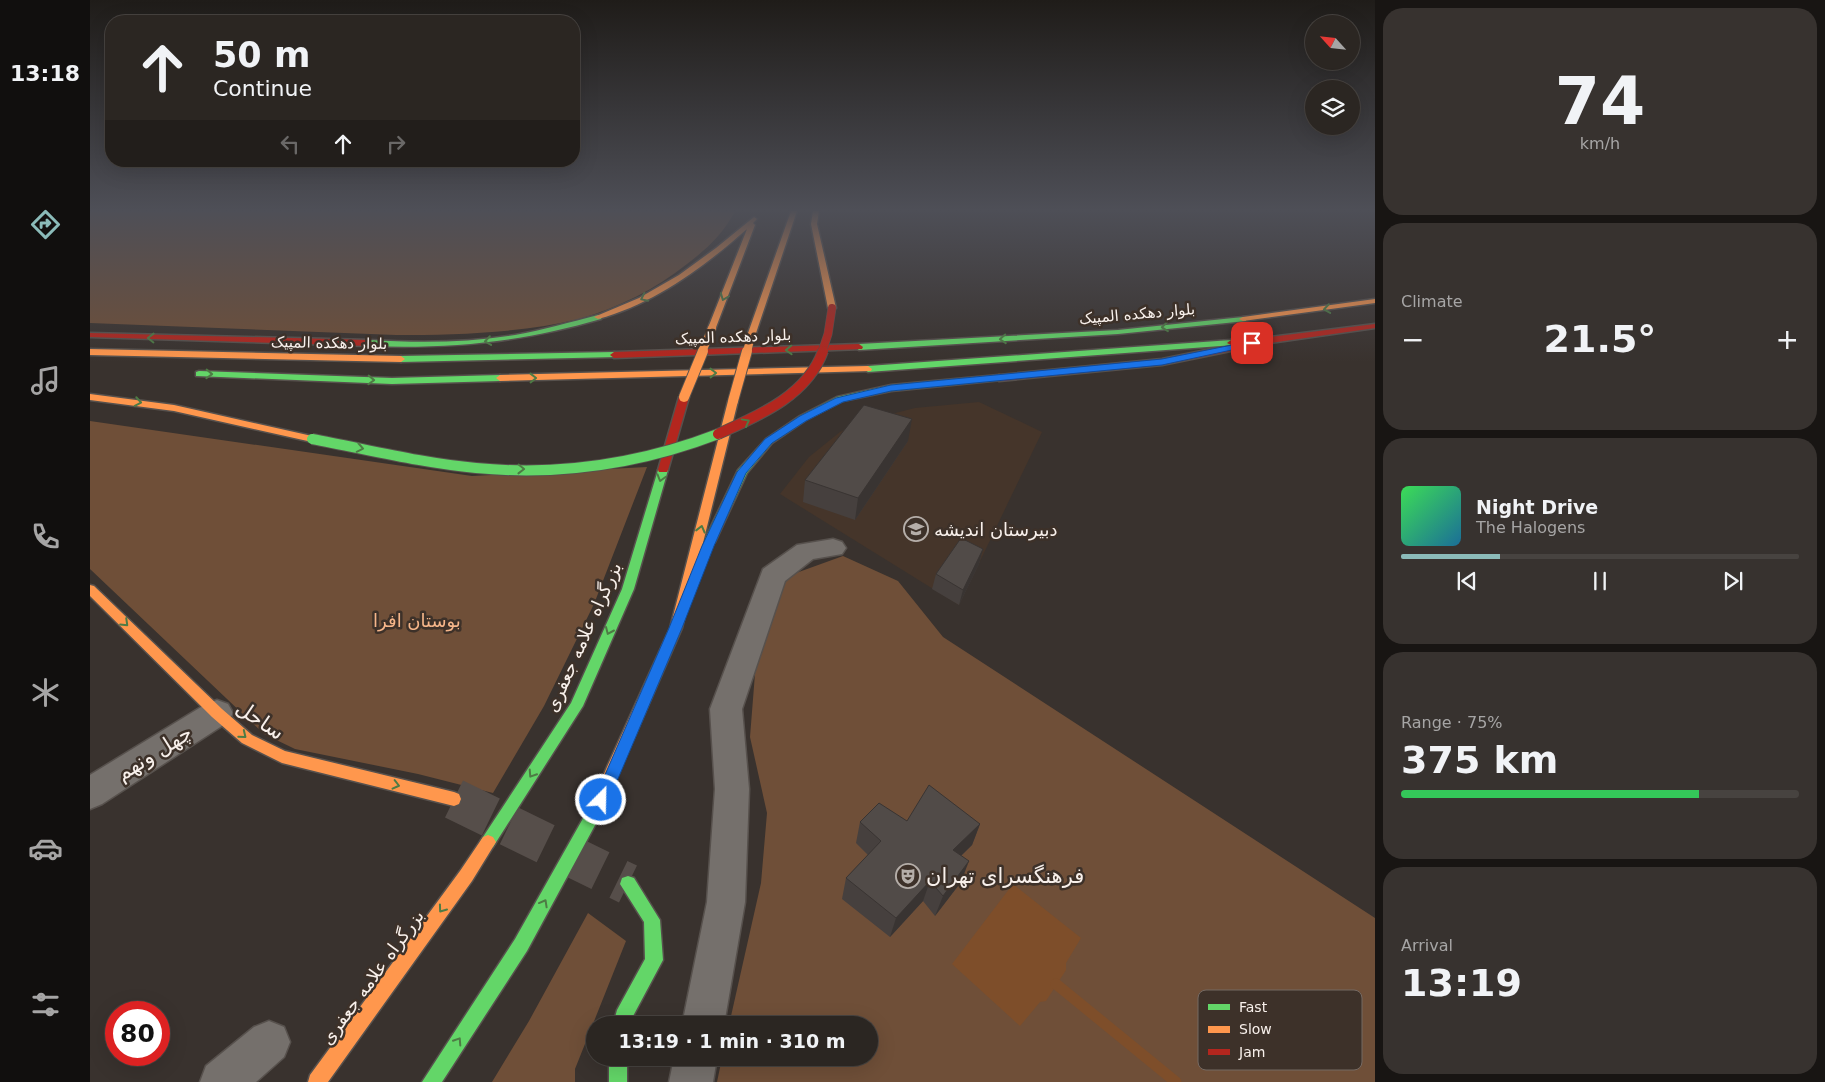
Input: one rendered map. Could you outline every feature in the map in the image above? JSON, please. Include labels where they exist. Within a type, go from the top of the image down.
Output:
[{"type":"main road","points":[[90,335],[431,345],[479,342],[528,335],[576,325],[616,312],[667,287],[704,261]]},
{"type":"main road","name":"بزرگراه علامه جعفری","points":[[318,1082],[466,876],[576,706],[628,588],[684,397],[737,261]]},
{"type":"main road","points":[[676,628],[733,401],[751,336],[777,261]]},
{"type":"main road","points":[[90,397],[126,399],[189,410],[312,439],[478,468],[545,470],[603,465],[651,456],[699,443],[731,430],[790,395],[814,370],[826,346],[832,308],[822,261]]},
{"type":"main road","name":"بلوار دهکده المپیک","points":[[90,352],[430,360],[875,347],[1118,332],[1266,317],[1375,301]]},
{"type":"main road","name":"بلوار دهکده المپیک","points":[[188,373],[392,381],[873,369],[1270,340],[1375,326]]},
{"type":"main road","points":[[431,1082],[521,945],[601,800],[676,628],[708,546],[742,472],[769,441],[803,418],[840,400],[891,388],[1162,362],[1270,340]]},
{"type":"main road","name":"ساحل","points":[[90,589],[217,713],[247,739],[282,757],[454,800]]},
{"type":"main road","points":[[623,1016],[654,960],[652,920],[628,884]]},
{"type":"main road","points":[[618,1066],[618,1082]]},
{"type":"street","points":[[706,1016],[726,902],[732,789],[726,710],[774,576],[806,551],[834,548]]},
{"type":"street","name":"چهل ونهم","points":[[90,793],[217,713]]},
{"type":"street","points":[[222,1082],[269,1042]]},
{"type":"street","points":[[691,1082],[694,1066]]},
{"type":"shaded area","name":"دبیرستان اندیشه","points":[[979,402],[1042,432],[959,605],[780,494],[809,457],[840,432],[860,422],[915,408]]},
{"type":"shaded area","points":[[1013,884],[1081,938],[1066,963],[1066,970],[1046,1001],[1040,1002],[1020,1026],[952,964]]},
{"type":"green space","points":[[90,261],[690,261],[663,282],[636,297],[608,309],[557,324],[512,330],[465,334],[396,335],[90,323]]},
{"type":"green space","name":"بوستان افرا","points":[[90,421],[472,476],[647,467],[594,604],[544,706],[493,793],[418,774],[295,749],[264,734],[90,569]]},
{"type":"green space","points":[[843,556],[898,581],[943,637],[1375,918],[1375,1082],[717,1082],[720,1066],[878,1066],[878,1016],[731,1016],[761,883],[767,813],[750,737],[756,661],[785,577]]},
{"type":"green space","points":[[588,913],[626,941],[596,1016],[586,1016],[586,1041],[575,1069],[575,1082],[492,1082],[529,1021]]},
{"type":"building","points":[[864,405],[912,419],[858,498],[805,480]]},
{"type":"building","points":[[961,538],[983,549],[963,590],[936,574]]},
{"type":"building","name":"فرهنگسرای تهران","points":[[929,785],[980,824],[953,850],[969,861],[943,896],[930,881],[896,918],[846,878],[881,841],[860,822],[879,803],[907,821]]},
{"type":"waterway","points":[[1056,984],[1176,1082]]},
{"type":"tunnel","points":[[454,799],[628,884]]},
{"type":"traffic: fast","points":[[369,343],[408,345],[473,343],[537,333],[598,317]]},
{"type":"traffic: fast","points":[[859,347],[1118,332],[1243,319]]},
{"type":"traffic: fast","points":[[868,369],[1231,343]]},
{"type":"traffic: fast","points":[[401,359],[614,355]]},
{"type":"traffic: fast","points":[[199,374],[392,381],[500,378]]},
{"type":"traffic: fast","points":[[711,539],[742,472],[769,441],[803,418],[840,399],[891,388],[999,378]]},
{"type":"traffic: fast","points":[[312,439],[414,459],[476,468],[537,471],[599,466],[629,461],[660,454],[718,434]]},
{"type":"traffic: fast","points":[[488,842],[576,706],[628,589],[663,470]]},
{"type":"traffic: fast","points":[[431,1082],[521,945],[595,811]]},
{"type":"traffic: fast","points":[[623,1016],[654,960],[652,920],[628,884]]},
{"type":"traffic: fast","points":[[618,1066],[618,1082]]},
{"type":"traffic: slow","points":[[598,317],[662,289],[703,261]]},
{"type":"traffic: slow","points":[[712,328],[738,261]]},
{"type":"traffic: slow","points":[[751,336],[777,261]]},
{"type":"traffic: slow","points":[[822,261],[832,308]]},
{"type":"traffic: slow","points":[[1243,319],[1375,301]]},
{"type":"traffic: slow","points":[[684,397],[712,328]]},
{"type":"traffic: slow","points":[[733,401],[751,336]]},
{"type":"traffic: slow","points":[[90,352],[401,359]]},
{"type":"traffic: slow","points":[[500,378],[868,369]]},
{"type":"traffic: slow","points":[[90,397],[174,408],[312,439]]},
{"type":"traffic: slow","points":[[595,811],[676,628],[733,401]]},
{"type":"traffic: slow","points":[[90,589],[217,713],[247,739],[282,757],[454,799]]},
{"type":"traffic: slow","points":[[317,1082],[466,876],[488,842]]},
{"type":"traffic: jam","points":[[718,434],[762,413],[797,389],[810,374],[821,356],[828,334],[832,308]]},
{"type":"traffic: jam","points":[[1231,343],[1270,340],[1375,326]]},
{"type":"traffic: jam","points":[[90,335],[369,343]]},
{"type":"traffic: jam","points":[[999,378],[1162,362],[1270,340]]},
{"type":"traffic: jam","points":[[614,355],[859,347]]},
{"type":"traffic: jam","points":[[663,470],[684,397]]},
{"type":"place","name":"دبیرستان اندیشه","points":[[916,529]]},
{"type":"place","name":"فرهنگسرای تهران","points":[[908,876]]},
{"type":"route","points":[[601,800],[676,628],[708,546],[742,472],[769,441],[803,418],[840,400],[891,388],[1162,362],[1252,343]]}]
